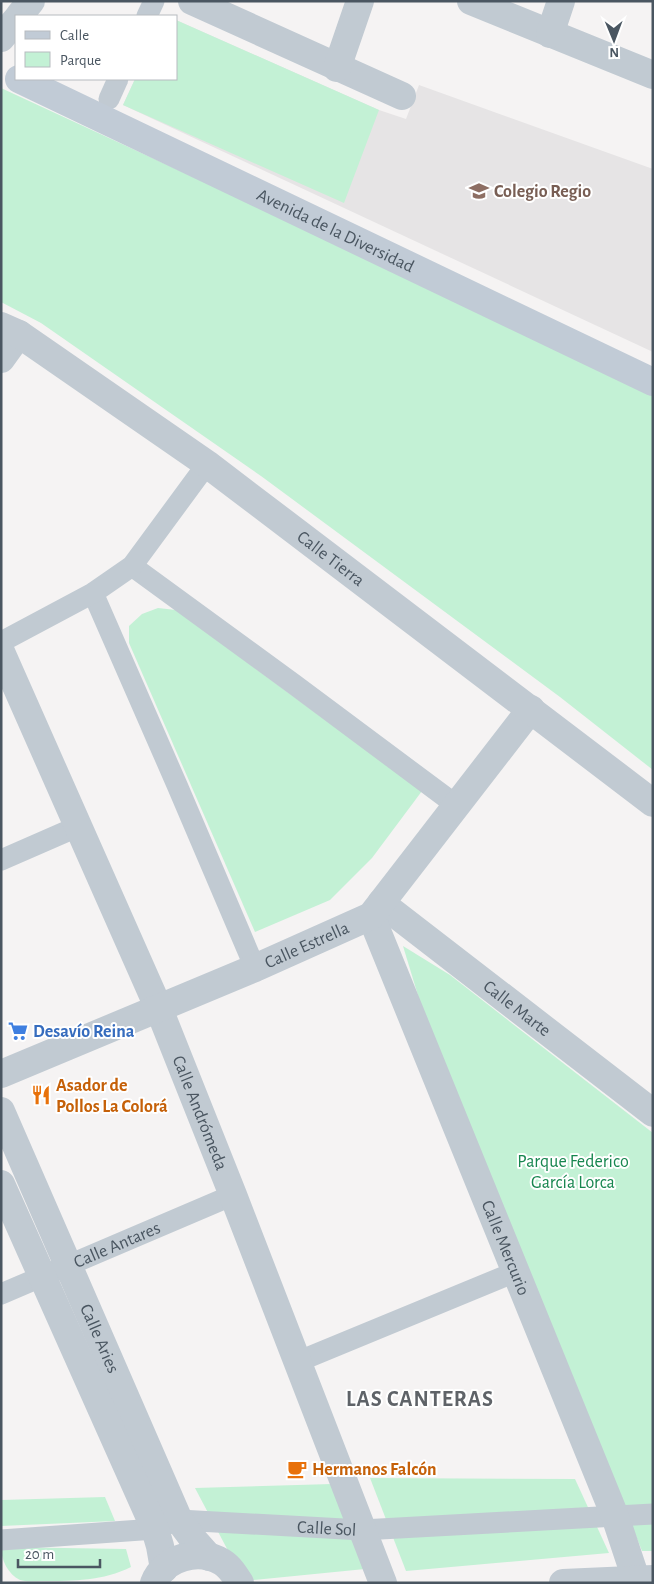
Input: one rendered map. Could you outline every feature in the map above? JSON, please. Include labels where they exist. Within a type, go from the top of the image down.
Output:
[{"type":"main road","name":"Avenida de la Diversidad","points":[[1,70],[15,77]]},
{"type":"main road","name":"Avenida de la Diversidad","points":[[22,80],[653,382]]},
{"type":"street","points":[[20,15],[32,1]]},
{"type":"street","points":[[147,15],[154,1]]},
{"type":"street","points":[[192,1],[402,96]]},
{"type":"street","points":[[337,68],[360,1]]},
{"type":"street","points":[[471,1],[653,75]]},
{"type":"street","points":[[550,34],[561,1]]},
{"type":"street","points":[[1,38],[15,21]]},
{"type":"street","points":[[109,99],[118,80]]},
{"type":"street","points":[[1,359],[10,330]]},
{"type":"street","name":"Calle Tierra","points":[[10,330],[207,464],[653,803]]},
{"type":"street","points":[[1,642],[93,593],[132,566],[207,464]]},
{"type":"street","points":[[132,566],[456,806]]},
{"type":"street","points":[[93,593],[255,968]]},
{"type":"street","name":"Calle Andrómeda","points":[[1,652],[159,1009],[383,1583]]},
{"type":"street","name":"Calle Estrella","points":[[1,1074],[255,968],[376,910],[531,709]]},
{"type":"street","points":[[1,860],[79,826]]},
{"type":"street","name":"Calle Marte","points":[[376,910],[653,1113]]},
{"type":"street","name":"Calle Mercurio","points":[[376,910],[515,1272],[615,1516],[644,1579]]},
{"type":"street","name":"Calle Aries","points":[[1,1111],[69,1265],[167,1525],[160,1546],[159,1576]]},
{"type":"street","name":"Calle Aries","points":[[1,1184],[43,1276],[167,1525],[193,1539],[209,1557]]},
{"type":"street","name":"Calle Antares","points":[[1,1294],[233,1196]]},
{"type":"street","points":[[298,1362],[515,1272]]},
{"type":"street","name":"Calle Sol","points":[[1,1540],[167,1525],[362,1530],[653,1514]]},
{"type":"street","points":[[159,1576],[173,1561],[197,1555],[222,1562],[232,1571],[240,1583]]},
{"type":"street","points":[[563,1583],[644,1579]]},
{"type":"shaded area","name":"Colegio Regio","points":[[178,21],[379,110],[406,119],[419,85],[653,169],[653,352],[123,105],[135,80],[178,80]]},
{"type":"green space","points":[[178,21],[379,110],[344,203],[123,105],[135,80],[178,80]]},
{"type":"green space","points":[[1,88],[366,257],[653,395],[653,770],[560,697],[261,476],[41,323],[1,302]]},
{"type":"green space","points":[[158,608],[176,610],[422,791],[372,858],[330,900],[255,932],[129,643],[129,626],[142,614]]},
{"type":"green space","name":"Parque Federico García Lorca","points":[[403,946],[450,975],[653,1133],[653,1551],[642,1551],[420,1002]]},
{"type":"green space","points":[[370,1478],[575,1479],[609,1553],[406,1571]]},
{"type":"green space","points":[[332,1484],[365,1569],[244,1581],[195,1488]]},
{"type":"green space","points":[[105,1497],[115,1521],[1,1526],[1,1500]]},
{"type":"green space","points":[[1,1547],[126,1549],[131,1567],[99,1578],[66,1581],[22,1581],[12,1574],[6,1566],[2,1557]]},
{"type":"place","name":"Colegio Regio","points":[[479,191]]},
{"type":"place","name":"Desavío Reina","points":[[18,1031]]},
{"type":"place","name":"Asador de Pollos La Colorá","points":[[41,1095]]},
{"type":"place","name":"Hermanos Falcón","points":[[297,1469]]},
{"type":"district","name":"LAS CANTERAS","points":[[420,1398]]}]
